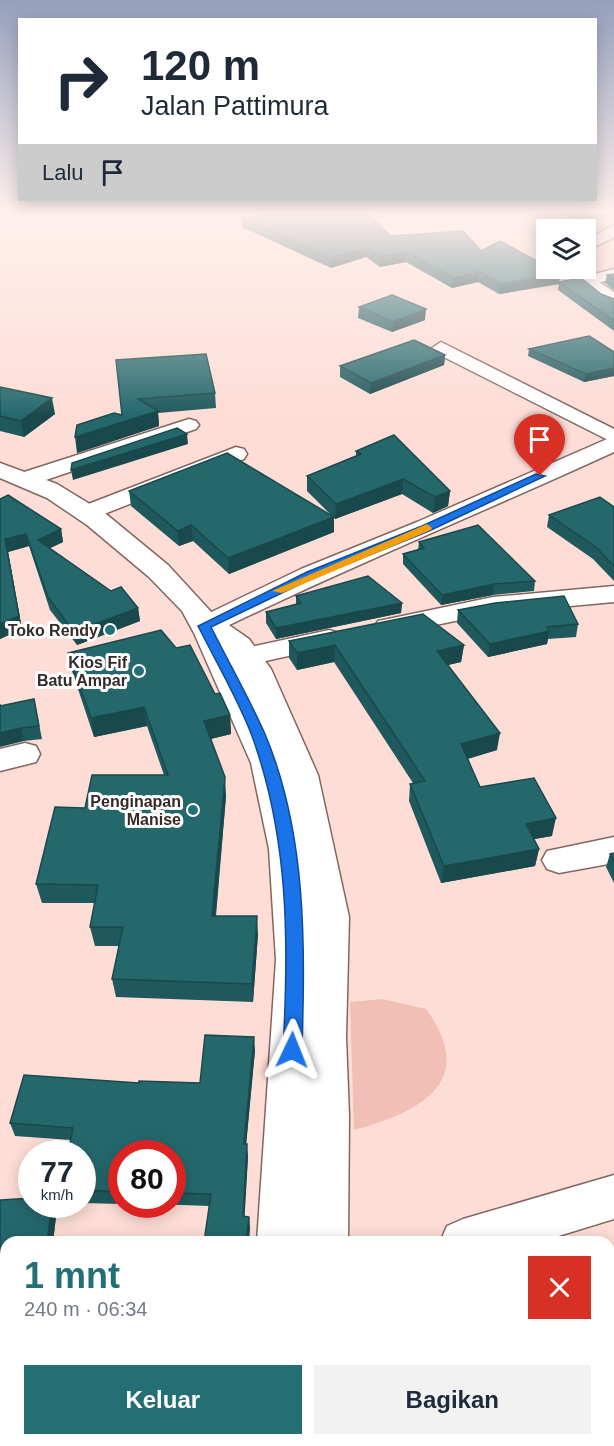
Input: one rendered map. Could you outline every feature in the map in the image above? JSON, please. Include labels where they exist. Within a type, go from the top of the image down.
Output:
[{"type":"main road","points":[[588,281],[614,301]]},
{"type":"main road","points":[[206,623],[311,575],[426,528],[614,442]]},
{"type":"main road","points":[[0,470],[26,479],[61,496],[86,513],[161,576],[206,623],[247,656],[301,775],[311,813],[329,917],[311,983],[283,1236]]},
{"type":"main road","points":[[206,623],[258,734],[277,792],[287,835],[293,894],[324,1037],[326,1116],[323,1236]]},
{"type":"street","points":[[441,348],[614,437]]},
{"type":"street","points":[[26,479],[189,425]]},
{"type":"street","points":[[86,513],[236,454]]},
{"type":"street","points":[[247,656],[493,605],[614,594]]},
{"type":"street","points":[[559,860],[614,850]]},
{"type":"street","points":[[483,1236],[614,1197]]},
{"type":"shaded area","points":[[382,999],[426,1009],[441,1034],[446,1056],[444,1075],[435,1090],[420,1103],[401,1114],[354,1130],[350,1002]]},
{"type":"building","points":[[497,281],[516,281],[501,284]]},
{"type":"building","points":[[585,281],[601,294],[614,299],[614,321],[559,282]]},
{"type":"building","points":[[392,295],[426,309],[393,322],[359,307]]},
{"type":"building","points":[[589,336],[614,352],[614,368],[586,374],[529,349]]},
{"type":"building","points":[[414,340],[445,355],[371,383],[340,366]]},
{"type":"building","points":[[206,354],[215,393],[138,399],[158,411],[75,437],[77,425],[114,413],[122,415],[116,360]]},
{"type":"building","points":[[0,387],[52,398],[21,421],[0,416]]},
{"type":"building","points":[[177,428],[187,434],[71,470],[72,463]]},
{"type":"building","points":[[394,435],[450,491],[435,497],[403,479],[336,504],[307,476],[361,454],[356,451]]},
{"type":"building","points":[[227,453],[334,517],[228,558],[191,525],[178,531],[129,491]]},
{"type":"building","points":[[8,495],[61,529],[38,540],[111,591],[121,587],[138,608],[74,632],[48,597],[26,534],[5,539],[19,616],[0,624],[0,499]]},
{"type":"building","points":[[600,497],[614,507],[614,566],[596,547],[549,515]]},
{"type":"building","points":[[478,525],[535,581],[494,584],[442,595],[403,554],[424,548],[419,542]]},
{"type":"building","points":[[368,576],[402,603],[276,628],[266,612],[301,603],[296,596]]},
{"type":"building","points":[[564,596],[578,624],[547,627],[549,631],[490,644],[458,610],[495,603]]},
{"type":"building","points":[[423,614],[464,645],[437,651],[500,733],[461,744],[480,787],[534,778],[556,818],[526,824],[539,849],[444,866],[410,784],[425,781],[335,645],[297,653],[289,641]]},
{"type":"building","points":[[161,630],[176,648],[190,645],[215,694],[220,693],[230,715],[204,721],[225,777],[212,916],[257,916],[252,984],[112,979],[123,927],[90,927],[98,885],[36,884],[55,807],[85,808],[92,775],[168,775],[144,707],[91,718],[68,653]]},
{"type":"building","points":[[34,699],[39,726],[0,733],[0,706]]},
{"type":"building","points":[[205,1035],[254,1037],[244,1144],[247,1144],[243,1216],[249,1217],[247,1236],[205,1236],[211,1194],[186,1193],[186,1140],[108,1140],[108,1191],[96,1191],[96,1140],[71,1140],[73,1128],[10,1123],[24,1075],[139,1083],[139,1081],[200,1083]]},
{"type":"building","points":[[18,1199],[18,1218],[50,1218],[48,1236],[0,1236],[0,1200]]},
{"type":"slow traffic","points":[[278,591],[311,575],[427,528]]},
{"type":"place","name":"Toko Rendy","points":[[110,630]]},
{"type":"place","name":"Kios Fif Batu Ampar","points":[[139,671]]},
{"type":"place","name":"Penginapan Manise","points":[[193,810]]},
{"type":"route","points":[[292,1050],[295,985],[293,894],[287,835],[277,792],[258,734],[205,626],[311,575],[426,528],[540,476]]}]
